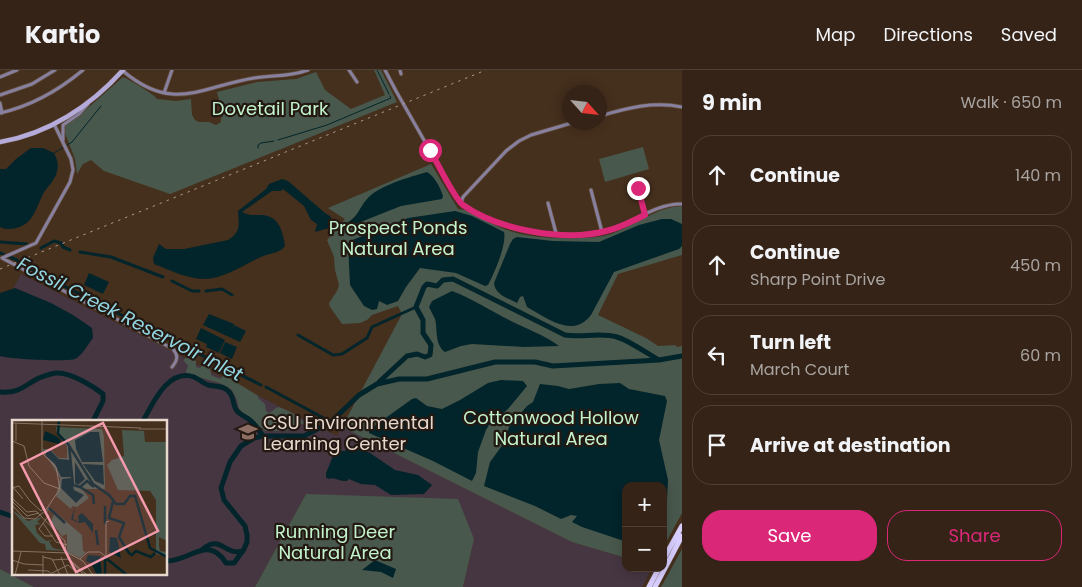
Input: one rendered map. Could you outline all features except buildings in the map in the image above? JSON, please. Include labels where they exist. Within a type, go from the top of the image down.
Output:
[{"type":"main road","points":[[0,142],[24,136],[54,124],[90,101],[123,70]]},
{"type":"main road","points":[[667,553],[682,526]]},
{"type":"main road","points":[[655,587],[682,536]]},
{"type":"main road","points":[[649,587],[657,572]]},
{"type":"street","points":[[0,77],[18,70]]},
{"type":"street","points":[[0,95],[32,84],[55,70]]},
{"type":"street","points":[[0,104],[1,113],[22,107],[61,87],[83,70]]},
{"type":"street","points":[[123,70],[142,85],[164,93],[188,94],[253,78],[293,74],[308,70]]},
{"type":"street","points":[[164,93],[172,70]]},
{"type":"street","points":[[349,70],[357,82]]},
{"type":"street","points":[[385,70],[396,92],[464,205],[499,224],[529,232],[579,235],[620,227],[670,204],[682,204]]},
{"type":"street","points":[[63,142],[63,125],[80,114],[90,101]]},
{"type":"street","points":[[607,114],[642,105],[656,104],[682,107]]},
{"type":"street","points":[[54,124],[71,159],[72,176],[41,236],[34,245],[2,258],[174,349],[178,356],[172,367]]},
{"type":"street","points":[[462,199],[506,151],[519,141],[531,135],[562,126]]},
{"type":"street","points":[[640,184],[638,188],[645,215]]},
{"type":"street","points":[[591,190],[602,232]]},
{"type":"street","points":[[548,202],[556,234]]},
{"type":"shaded area","name":"CSU Environmental Learning Center","points":[[21,274],[337,436],[342,427],[572,542],[622,557],[622,572],[650,572],[642,587],[463,587],[474,539],[306,494],[255,587],[34,587],[0,569],[0,313]]},
{"type":"green space","name":"Dovetail Park","points":[[374,70],[381,70],[397,102],[170,194],[104,171],[91,160],[83,164],[77,174],[75,159],[63,128],[123,77],[157,99],[176,101],[191,99],[192,115],[195,120],[216,125],[221,122],[223,116],[217,92],[257,82],[296,79],[316,72],[325,90],[351,109],[385,95]]},
{"type":"green space","points":[[643,147],[649,169],[605,182],[599,159]]},
{"type":"green space","name":"Cottonwood Hollow Natural Area","points":[[431,164],[458,209],[465,210],[507,230],[523,234],[562,238],[602,236],[611,234],[664,210],[682,206],[682,255],[618,274],[598,315],[646,338],[658,346],[682,346],[682,513],[667,541],[667,482],[622,482],[622,557],[572,542],[342,427],[402,314],[398,306],[372,315],[360,323],[342,324],[330,307],[329,303],[339,285],[334,257],[327,240],[345,219],[328,208]]},
{"type":"green space","points":[[187,357],[196,361],[196,367],[200,368],[206,365],[210,368],[211,375],[220,379],[224,375],[257,395],[265,404],[266,411],[269,413],[278,407],[293,413],[305,423],[286,431],[265,431],[239,409],[232,390],[220,383],[187,374],[188,366],[184,359]]},
{"type":"green space","name":"Running Deer Natural Area","points":[[306,494],[458,499],[474,539],[463,587],[255,587]]},
{"type":"green space","points":[[682,549],[682,587],[661,587]]},
{"type":"green space","points":[[0,569],[34,587],[0,587]]},
{"type":"water","points":[[31,148],[43,148],[54,153],[58,164],[56,174],[28,222],[18,228],[0,227],[0,169],[6,169]]},
{"type":"water","points":[[427,172],[439,186],[443,196],[442,199],[401,206],[343,229],[344,224],[352,219],[373,193],[396,182]]},
{"type":"water","points":[[282,179],[288,181],[330,216],[333,222],[329,228],[315,232],[317,224],[311,220],[304,206],[283,189],[281,191],[272,191],[242,212],[249,215],[267,216],[276,221],[283,235],[285,246],[280,251],[261,257],[225,275],[210,279],[190,277],[154,264],[153,258],[159,244],[166,249],[184,249],[228,240],[237,231],[239,224],[238,211],[266,189],[269,184]]},
{"type":"water","points":[[455,211],[472,216],[504,232],[502,251],[488,285],[485,286],[456,273],[420,268],[398,301],[387,305],[379,301],[377,309],[372,310],[364,306],[350,285],[348,244],[350,241],[408,218]]},
{"type":"water","points":[[662,219],[671,219],[682,224],[682,246],[679,249],[614,272],[591,315],[584,322],[568,326],[551,321],[527,307],[523,296],[520,297],[517,303],[502,296],[495,287],[494,283],[510,244],[517,237],[553,241],[599,242],[639,225]]},
{"type":"water","points":[[89,273],[109,282],[103,294],[84,285]]},
{"type":"water","points":[[15,288],[51,303],[92,328],[93,338],[80,355],[70,360],[25,359],[0,356],[0,293]]},
{"type":"water","points":[[452,291],[541,335],[559,346],[524,347],[472,344],[445,352],[439,345],[435,319],[429,307],[432,301]]},
{"type":"water","points":[[209,314],[234,324],[231,331],[234,325],[246,331],[240,342],[203,325]]},
{"type":"water","points":[[201,328],[225,340],[219,353],[206,347],[207,344],[196,339]]},
{"type":"water","points":[[225,342],[237,347],[232,359],[220,353]]},
{"type":"water","points":[[501,380],[523,381],[527,386],[508,409],[489,425],[486,430],[478,452],[476,473],[472,481],[433,461],[369,433],[369,430],[412,399],[416,398],[427,406],[442,409],[488,383]]},
{"type":"water","points":[[620,383],[629,389],[665,396],[667,401],[659,440],[668,480],[667,500],[667,482],[622,482],[622,540],[572,522],[577,516],[571,515],[561,519],[535,506],[484,486],[490,462],[504,443],[509,427],[527,406],[533,402],[540,384],[569,389]]},
{"type":"water","points":[[356,447],[370,453],[395,470],[418,475],[432,485],[424,494],[391,495],[375,485],[361,484],[349,479],[344,481],[333,478],[328,479],[326,473],[335,451],[345,451],[346,449]]},
{"type":"water","points":[[375,560],[396,569],[393,578],[381,572],[362,570]]},
{"type":"waterway","points":[[377,70],[389,94]]},
{"type":"waterway","points":[[278,140],[327,125],[391,98],[390,96]]},
{"type":"waterway","points":[[54,153],[72,142],[101,106]]},
{"type":"waterway","points":[[258,148],[258,145],[261,143],[274,141]]},
{"type":"waterway","points":[[41,248],[54,241],[61,243],[63,247],[70,250]]},
{"type":"waterway","points":[[0,242],[27,244]]},
{"type":"waterway","points":[[80,252],[111,257],[163,277]]},
{"type":"waterway","name":"Fossil Creek Reservoir Inlet","points":[[0,253],[261,385]]},
{"type":"waterway","points":[[379,382],[407,356],[417,354],[425,357],[430,355],[431,345],[423,333],[423,320],[416,307],[427,284],[437,286],[443,280],[453,279],[565,335],[617,337],[659,360]]},
{"type":"waterway","points":[[172,281],[192,291],[199,291]]},
{"type":"waterway","points":[[206,291],[222,289],[232,295]]},
{"type":"waterway","points":[[298,335],[333,355],[342,354],[367,338],[372,327],[416,307]]},
{"type":"waterway","points":[[168,561],[183,558],[205,550],[219,555],[226,563],[234,563],[244,549],[247,535],[245,526],[224,500],[221,488],[230,462],[241,446],[254,438],[263,436],[304,436],[331,422],[359,395],[377,384],[399,379],[427,379],[495,362],[535,362],[553,366],[659,360],[682,356]]},
{"type":"waterway","points":[[0,392],[16,391],[39,378],[51,374],[69,375],[103,394],[103,401],[94,420]]},
{"type":"waterway","points":[[144,420],[162,389],[169,382],[185,376],[194,377],[208,385],[222,387],[227,390],[231,394],[236,410],[248,418],[263,436]]},
{"type":"waterway","name":"Fossil Creek Reservoir Inlet","points":[[266,387],[331,422]]},
{"type":"waterway","points":[[0,512],[12,516]]},
{"type":"waterway","points":[[203,549],[209,545],[219,544],[231,551],[243,551]]},
{"type":"railway","points":[[0,269],[486,70]]},
{"type":"place","name":"CSU Environmental Learning Center","points":[[248,432]]},
{"type":"route","points":[[430,150],[460,203],[499,224],[529,232],[579,235],[594,234],[620,227],[645,215],[638,188]]},
{"type":"park label","name":"Prospect Ponds Natural Area","points":[[398,237]]}]
